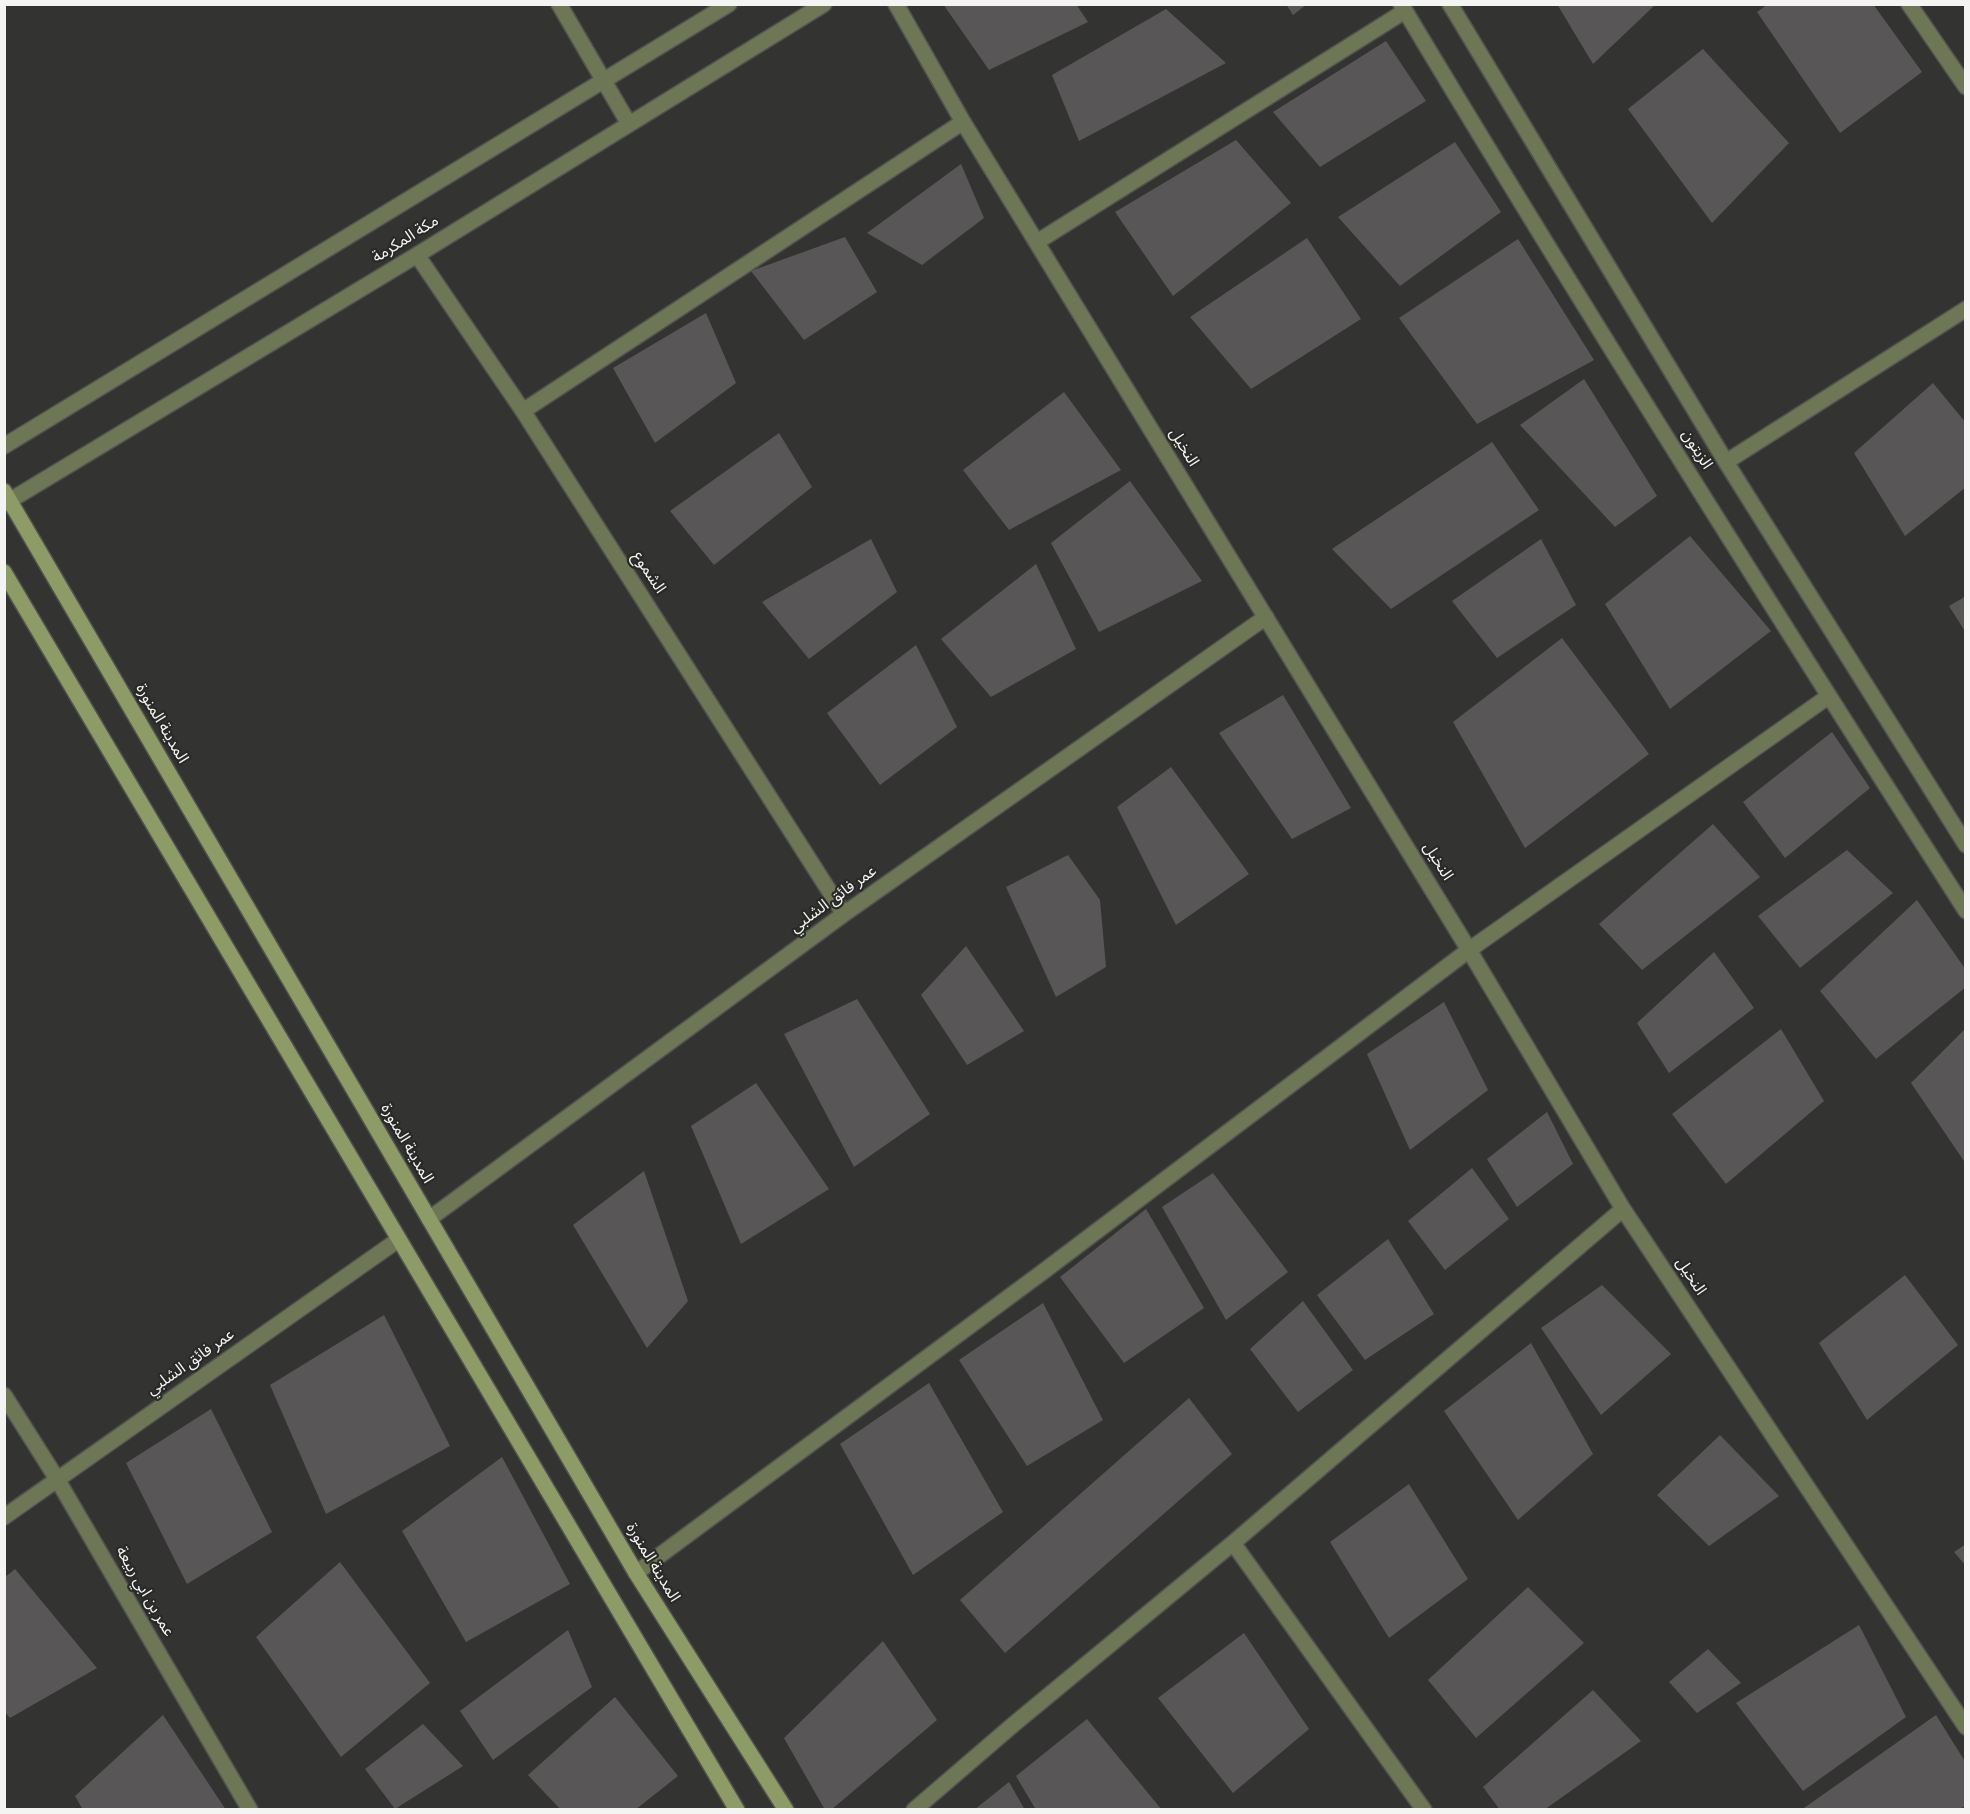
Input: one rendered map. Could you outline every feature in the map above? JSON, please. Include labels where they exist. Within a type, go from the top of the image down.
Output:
[{"type":"main road","name":"المدينة المنورة","points":[[6,498],[636,1573],[786,1809]]},
{"type":"main road","points":[[4,572],[737,1809]]},
{"type":"street","points":[[559,4],[629,124]]},
{"type":"street","name":"مكة المكرمة","points":[[4,446],[729,4]]},
{"type":"street","name":"مكة المكرمة","points":[[6,498],[417,255],[824,4]]},
{"type":"street","name":"النخيل","points":[[896,4],[963,122],[1469,950],[1623,1209],[1965,1727]]},
{"type":"street","points":[[1450,4],[1726,462],[1965,845]]},
{"type":"street","points":[[1908,4],[1965,87]]},
{"type":"street","points":[[1037,242],[1403,8]]},
{"type":"street","name":"الزيتون","points":[[1403,8],[1600,330],[1965,911]]},
{"type":"street","points":[[523,411],[963,122]]},
{"type":"street","name":"الشموع","points":[[417,255],[523,411],[844,914]]},
{"type":"street","points":[[1726,462],[1965,309]]},
{"type":"street","name":"عمر فائق الشلبي","points":[[429,1219],[844,914],[1266,617]]},
{"type":"street","points":[[636,1573],[1044,1271],[1469,950],[1829,696]]},
{"type":"street","points":[[914,1809],[1233,1543],[1623,1209]]},
{"type":"street","name":"عمر فائق الشلبي","points":[[4,1517],[398,1240]]},
{"type":"street","name":"عمر بن ابي ربيعة","points":[[4,1395],[57,1479],[250,1809]]},
{"type":"street","points":[[1233,1543],[1424,1809]]},
{"type":"building","points":[[943,4],[1076,4],[1088,22],[989,70]]},
{"type":"building","points":[[1286,4],[1307,4],[1293,15]]},
{"type":"building","points":[[1557,4],[1656,4],[1593,64]]},
{"type":"building","points":[[1768,4],[1873,4],[1922,72],[1840,133],[1757,12]]},
{"type":"building","points":[[1166,9],[1226,63],[1079,141],[1052,75]]},
{"type":"building","points":[[1386,41],[1426,101],[1320,167],[1273,112]]},
{"type":"building","points":[[1703,49],[1789,143],[1712,223],[1628,109]]},
{"type":"building","points":[[1236,140],[1291,203],[1173,296],[1115,212]]},
{"type":"building","points":[[1455,142],[1501,212],[1400,286],[1338,217]]},
{"type":"building","points":[[961,164],[984,218],[922,265],[867,233]]},
{"type":"building","points":[[845,237],[877,292],[804,340],[751,271]]},
{"type":"building","points":[[1307,238],[1361,319],[1251,389],[1190,317]]},
{"type":"building","points":[[1518,239],[1594,360],[1477,424],[1399,318]]},
{"type":"building","points":[[706,313],[736,383],[655,443],[613,368]]},
{"type":"building","points":[[1584,379],[1657,496],[1615,527],[1520,425]]},
{"type":"building","points":[[1933,383],[1966,423],[1966,487],[1905,536],[1854,453]]},
{"type":"building","points":[[1064,392],[1121,470],[1009,530],[963,470]]},
{"type":"building","points":[[779,433],[812,487],[714,565],[670,511]]},
{"type":"building","points":[[1492,442],[1539,510],[1391,609],[1332,549]]},
{"type":"building","points":[[1130,481],[1202,581],[1099,632],[1051,543]]},
{"type":"building","points":[[1690,536],[1771,631],[1670,709],[1605,604]]},
{"type":"building","points":[[871,539],[897,592],[809,659],[762,602]]},
{"type":"building","points":[[1541,539],[1576,605],[1497,658],[1452,601]]},
{"type":"building","points":[[1036,564],[1076,649],[991,697],[941,639]]},
{"type":"building","points":[[1966,596],[1966,633],[1949,606]]},
{"type":"building","points":[[1562,638],[1649,754],[1525,848],[1453,722]]},
{"type":"building","points":[[916,645],[957,727],[880,785],[827,713]]},
{"type":"building","points":[[1283,695],[1351,808],[1292,839],[1219,733]]},
{"type":"building","points":[[1832,732],[1870,788],[1785,858],[1743,802]]},
{"type":"building","points":[[1171,767],[1249,874],[1176,925],[1117,807]]},
{"type":"building","points":[[1713,824],[1760,877],[1642,970],[1599,924]]},
{"type":"building","points":[[1847,850],[1893,893],[1800,968],[1758,916]]},
{"type":"building","points":[[1068,855],[1100,900],[1106,967],[1056,997],[1006,887]]},
{"type":"building","points":[[1917,900],[1966,970],[1966,987],[1876,1059],[1820,991]]},
{"type":"building","points":[[966,946],[1024,1031],[967,1065],[921,995]]},
{"type":"building","points":[[1714,952],[1754,1008],[1669,1073],[1637,1023]]},
{"type":"building","points":[[857,999],[930,1114],[854,1167],[784,1034]]},
{"type":"building","points":[[1444,1002],[1488,1090],[1410,1150],[1367,1054]]},
{"type":"building","points":[[1966,1028],[1966,1164],[1911,1083]]},
{"type":"building","points":[[1781,1029],[1824,1101],[1726,1184],[1672,1114]]},
{"type":"building","points":[[756,1083],[829,1189],[741,1244],[691,1126]]},
{"type":"building","points":[[1547,1112],[1573,1164],[1517,1207],[1487,1159]]},
{"type":"building","points":[[1472,1168],[1509,1219],[1445,1270],[1408,1221]]},
{"type":"building","points":[[644,1171],[688,1301],[647,1348],[573,1225]]},
{"type":"building","points":[[1213,1173],[1288,1272],[1226,1320],[1162,1207]]},
{"type":"building","points":[[1146,1209],[1204,1308],[1124,1363],[1060,1277]]},
{"type":"building","points":[[1388,1239],[1434,1314],[1365,1360],[1317,1295]]},
{"type":"building","points":[[1905,1275],[1958,1345],[1867,1420],[1819,1343]]},
{"type":"building","points":[[1602,1285],[1671,1354],[1601,1415],[1541,1328]]},
{"type":"building","points":[[1303,1301],[1353,1370],[1298,1412],[1250,1349]]},
{"type":"building","points":[[1043,1303],[1103,1420],[1027,1466],[959,1360]]},
{"type":"building","points":[[384,1315],[450,1446],[326,1514],[270,1385]]},
{"type":"building","points":[[1531,1343],[1593,1454],[1518,1520],[1444,1411]]},
{"type":"building","points":[[929,1383],[1003,1512],[913,1575],[840,1444]]},
{"type":"building","points":[[1189,1398],[1232,1454],[1005,1653],[960,1600]]},
{"type":"building","points":[[211,1409],[272,1532],[187,1584],[126,1463]]},
{"type":"building","points":[[1720,1435],[1779,1496],[1709,1546],[1657,1495]]},
{"type":"building","points":[[502,1457],[570,1584],[466,1642],[402,1531]]},
{"type":"building","points":[[1409,1484],[1468,1579],[1389,1638],[1330,1542]]},
{"type":"building","points":[[1966,1544],[1966,1566],[1954,1552]]},
{"type":"building","points":[[340,1562],[430,1683],[341,1757],[256,1637]]},
{"type":"building","points":[[15,1569],[97,1668],[10,1718],[4,1711],[4,1578]]},
{"type":"building","points":[[1528,1587],[1584,1643],[1476,1738],[1428,1680]]},
{"type":"building","points":[[1859,1625],[1906,1717],[1803,1791],[1736,1703]]},
{"type":"building","points":[[568,1630],[592,1687],[493,1760],[460,1711]]},
{"type":"building","points":[[1244,1633],[1309,1729],[1233,1793],[1158,1698]]},
{"type":"building","points":[[883,1641],[937,1720],[831,1810],[825,1810],[784,1738]]},
{"type":"building","points":[[1708,1649],[1741,1683],[1697,1713],[1669,1682]]},
{"type":"building","points":[[1593,1690],[1641,1741],[1544,1810],[1500,1810],[1483,1787]]},
{"type":"building","points":[[615,1697],[678,1776],[635,1810],[561,1810],[528,1775]]},
{"type":"building","points":[[163,1715],[226,1810],[83,1810],[75,1796]]},
{"type":"building","points":[[1936,1715],[1966,1763],[1966,1805],[1959,1810],[1804,1810],[1804,1808]]},
{"type":"building","points":[[1087,1719],[1162,1810],[1036,1810],[1016,1776]]},
{"type":"building","points":[[423,1724],[463,1766],[395,1809],[365,1769]]},
{"type":"building","points":[[1009,1782],[1025,1810],[974,1810]]}]
